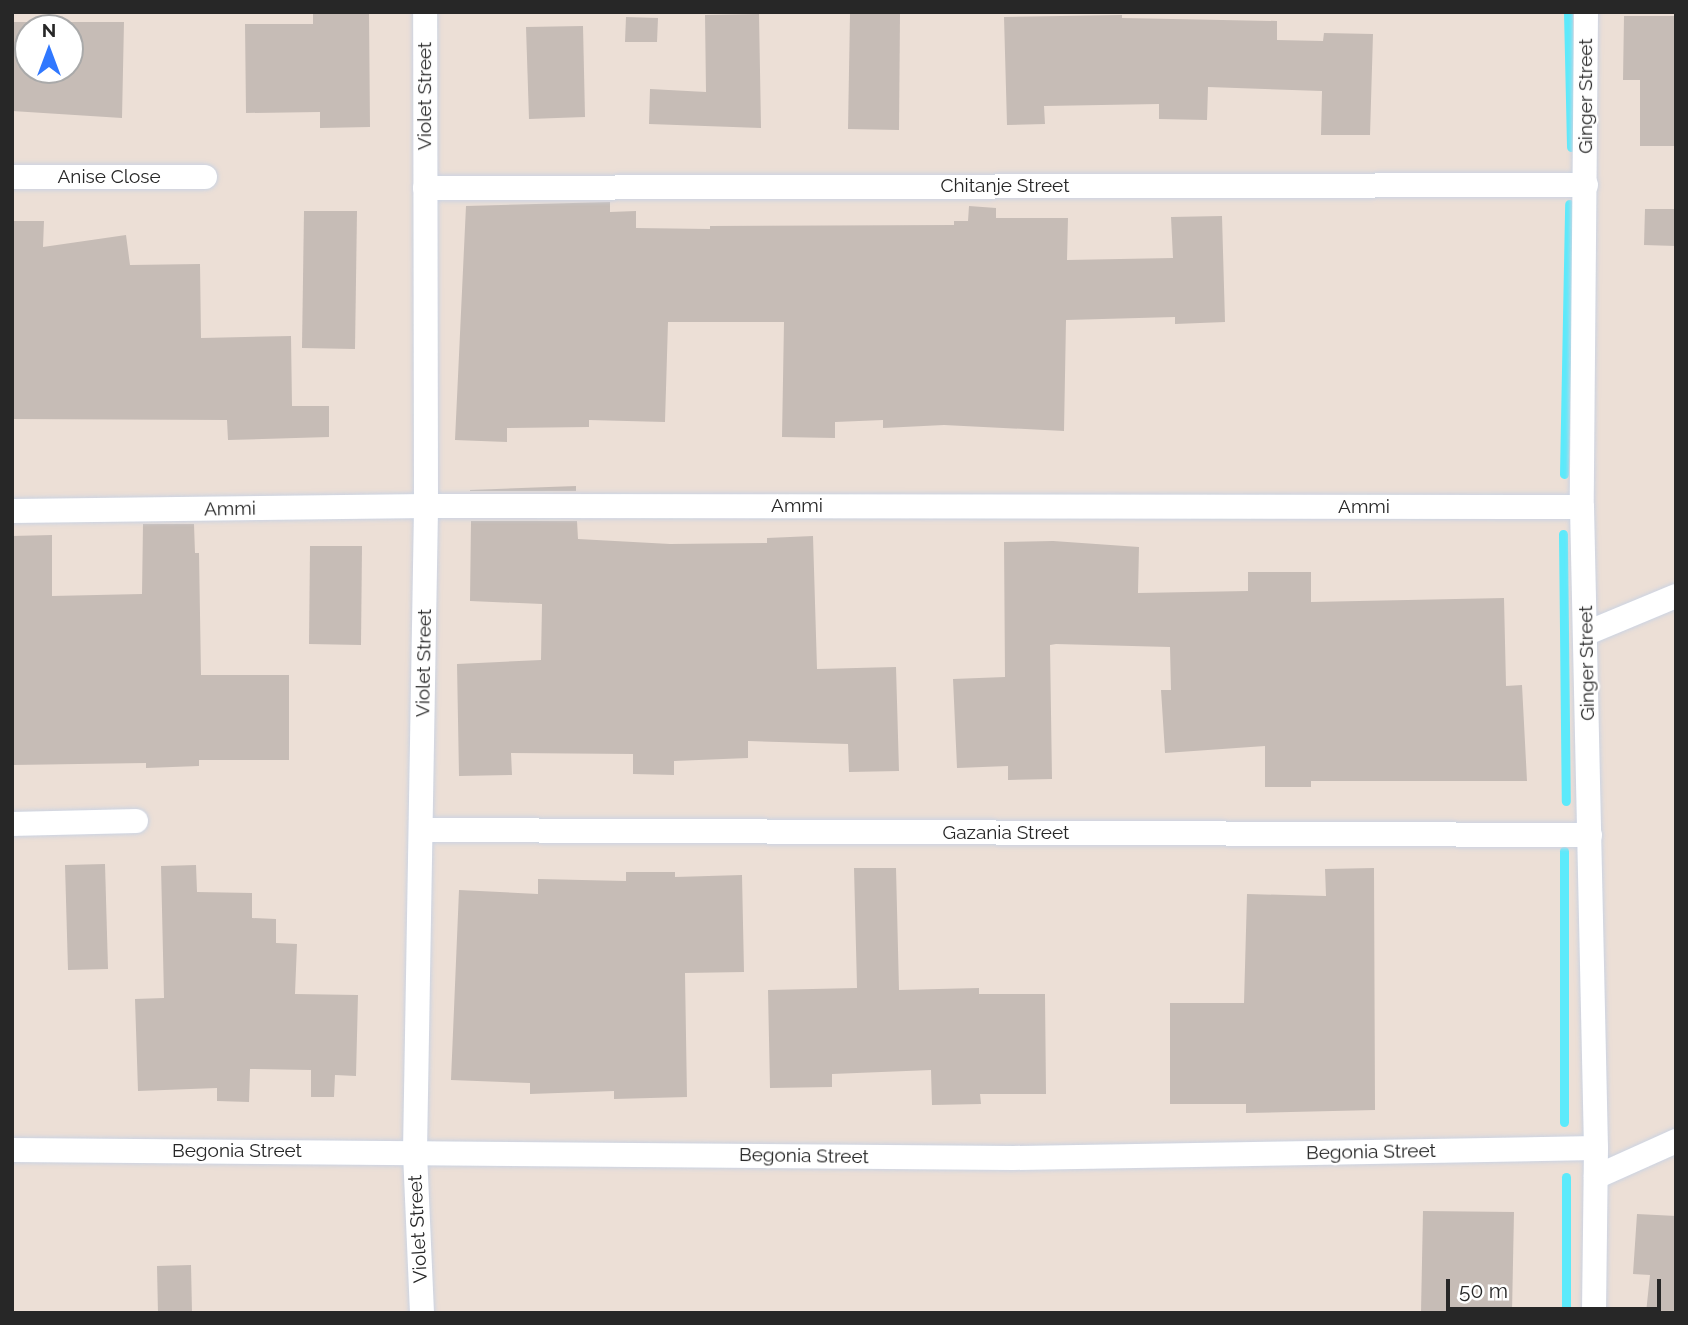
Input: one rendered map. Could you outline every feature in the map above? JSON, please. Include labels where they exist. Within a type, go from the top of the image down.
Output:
[{"type":"street","name":"Violet Street","points":[[422,1313],[415,1152],[426,506],[425,12]]},
{"type":"street","name":"Ginger Street","points":[[1586,12],[1582,507],[1587,633],[1596,1149],[1594,1313]]},
{"type":"street","name":"Anise Close","points":[[12,177],[205,177]]},
{"type":"street","name":"Chitanje Street","points":[[425,188],[1586,185]]},
{"type":"street","name":"Ammi","points":[[12,512],[426,506],[1582,507]]},
{"type":"street","points":[[1587,633],[1676,596]]},
{"type":"street","points":[[12,824],[136,821]]},
{"type":"street","name":"Gazania Street","points":[[422,830],[1590,835]]},
{"type":"street","points":[[1596,1177],[1676,1141]]},
{"type":"street","name":"Begonia Street","points":[[12,1150],[1013,1158],[1596,1149]]},
{"type":"building","points":[[369,13],[370,127],[320,128],[320,112],[246,113],[245,24],[313,24],[313,14]]},
{"type":"building","points":[[850,13],[900,14],[899,130],[848,129]]},
{"type":"building","points":[[759,14],[761,128],[649,124],[650,89],[706,92],[705,15]]},
{"type":"building","points":[[1122,15],[1122,18],[1277,21],[1277,40],[1323,41],[1324,33],[1373,34],[1370,135],[1321,135],[1322,91],[1208,87],[1207,120],[1159,119],[1159,104],[1044,106],[1045,124],[1007,125],[1004,17]]},
{"type":"building","points":[[1624,16],[1676,16],[1676,146],[1640,146],[1640,80],[1623,80]]},
{"type":"building","points":[[626,17],[658,18],[657,42],[625,42]]},
{"type":"building","points":[[12,22],[14,84],[84,84],[84,22],[124,22],[122,118],[12,111]]},
{"type":"building","points":[[583,26],[585,117],[529,119],[526,27]]},
{"type":"building","points":[[610,202],[610,212],[636,211],[636,228],[954,225],[954,221],[968,221],[969,206],[996,208],[996,218],[1068,218],[1067,260],[1173,258],[1171,217],[1222,216],[1225,322],[1175,324],[1175,317],[1066,320],[1064,431],[944,425],[883,428],[883,420],[835,422],[835,438],[782,437],[784,322],[668,322],[665,422],[589,420],[589,427],[507,428],[507,442],[455,440],[466,206]]},
{"type":"building","points":[[1645,209],[1676,209],[1676,246],[1644,245]]},
{"type":"building","points":[[304,211],[357,211],[355,349],[302,348]]},
{"type":"building","points":[[12,221],[44,221],[43,247],[126,235],[130,265],[200,264],[201,338],[291,336],[292,406],[329,406],[329,437],[228,440],[227,420],[12,419]]},
{"type":"building","points":[[576,486],[576,491],[470,491],[470,490]]},
{"type":"building","points":[[471,521],[577,521],[578,539],[670,544],[767,543],[767,538],[813,536],[817,669],[896,667],[899,771],[849,772],[848,744],[748,741],[748,758],[674,761],[674,775],[633,774],[633,754],[511,753],[512,775],[459,776],[457,664],[541,660],[542,604],[470,601]]},
{"type":"building","points":[[143,524],[194,524],[195,553],[199,553],[201,675],[289,675],[289,760],[199,760],[199,766],[146,768],[146,763],[12,765],[12,536],[52,535],[52,596],[142,594]]},
{"type":"building","points":[[1053,541],[1139,547],[1138,593],[1248,591],[1248,572],[1311,572],[1311,602],[1504,598],[1506,686],[1522,685],[1527,781],[1311,781],[1311,787],[1265,787],[1265,746],[1165,753],[1161,690],[1171,690],[1170,647],[1056,644],[1050,645],[1052,779],[1008,780],[1008,766],[957,768],[953,679],[1005,677],[1004,542]]},
{"type":"building","points":[[310,546],[362,546],[361,645],[309,644]]},
{"type":"building","points":[[105,864],[108,969],[68,970],[65,865]]},
{"type":"building","points":[[196,865],[197,892],[252,893],[252,918],[276,919],[276,943],[297,944],[295,994],[358,995],[356,1076],[335,1075],[334,1097],[311,1097],[311,1070],[250,1069],[249,1102],[217,1101],[217,1088],[138,1091],[135,999],[164,998],[161,866]]},
{"type":"building","points":[[854,868],[896,868],[899,990],[979,988],[979,994],[1045,994],[1046,1094],[980,1094],[981,1104],[932,1105],[931,1070],[832,1074],[832,1087],[770,1088],[768,990],[857,988]]},
{"type":"building","points":[[1374,868],[1375,1110],[1246,1113],[1246,1104],[1170,1104],[1170,1003],[1244,1003],[1247,894],[1326,896],[1325,869]]},
{"type":"building","points":[[626,872],[675,872],[675,877],[742,875],[744,972],[685,973],[687,1097],[614,1099],[614,1091],[530,1094],[530,1083],[451,1080],[459,890],[538,894],[538,879],[626,881]]},
{"type":"building","points":[[1423,1211],[1514,1212],[1512,1313],[1421,1313]]},
{"type":"building","points":[[1637,1214],[1676,1216],[1676,1313],[1646,1313],[1650,1275],[1633,1274]]},
{"type":"building","points":[[191,1265],[192,1313],[158,1313],[157,1266]]},
{"type":"waterway","points":[[1568,12],[1571,147]]},
{"type":"waterway","points":[[1564,474],[1569,204]]},
{"type":"waterway","points":[[1563,534],[1566,801]]},
{"type":"waterway","points":[[1564,851],[1564,1122]]},
{"type":"waterway","points":[[1566,1177],[1566,1313]]}]
